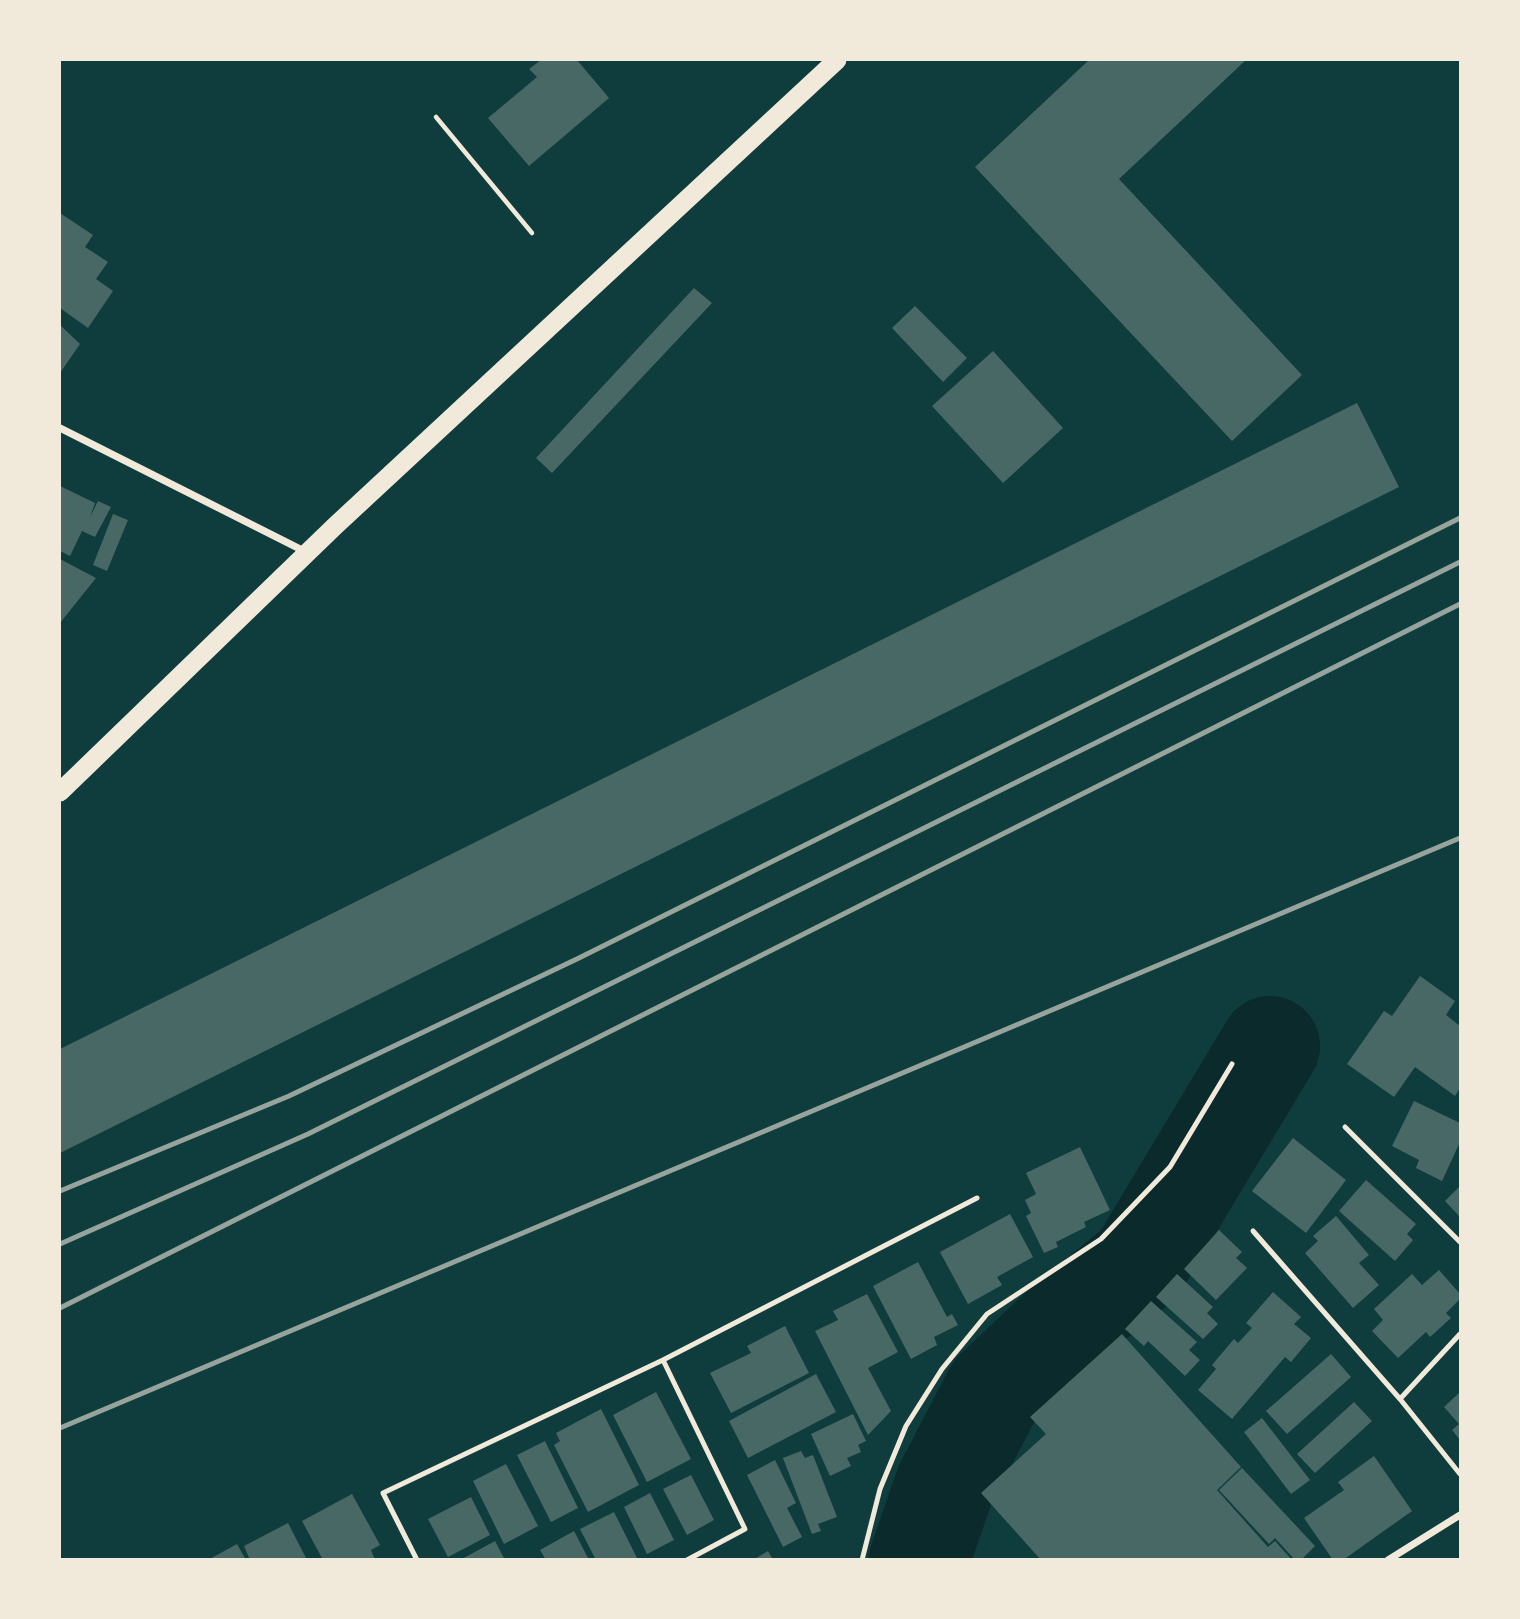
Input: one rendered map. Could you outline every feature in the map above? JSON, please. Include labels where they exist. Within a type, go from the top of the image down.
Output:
[{"type":"highway","points":[[60,792],[308,553],[836,60]]},
{"type":"street","points":[[60,428],[308,553]]},
{"type":"street","points":[[1388,1559],[1461,1515]]},
{"type":"lane","points":[[862,1559],[880,1489],[890,1464],[906,1426],[942,1369],[987,1314],[1101,1239],[1170,1167],[1233,1064]]},
{"type":"lane","points":[[1345,1127],[1461,1242]]},
{"type":"lane","points":[[417,1559],[383,1493],[663,1360],[977,1198]]},
{"type":"lane","points":[[1253,1231],[1400,1399],[1461,1474]]},
{"type":"lane","points":[[1400,1399],[1461,1334]]},
{"type":"lane","points":[[663,1360],[745,1529],[687,1559]]},
{"type":"path","points":[[436,117],[532,233]]},
{"type":"building","points":[[541,60],[577,60],[609,98],[529,166],[488,118],[537,77],[529,69]]},
{"type":"building","points":[[1089,60],[1246,60],[1119,179],[1302,375],[1232,441],[975,167]]},
{"type":"building","points":[[60,213],[93,235],[85,247],[108,262],[96,279],[113,291],[88,328],[60,308]]},
{"type":"building","points":[[694,288],[712,303],[552,473],[536,458]]},
{"type":"building","points":[[915,306],[967,358],[943,382],[892,328]]},
{"type":"building","points":[[60,325],[80,344],[60,373]]},
{"type":"building","points":[[993,351],[1063,428],[1003,483],[932,406]]},
{"type":"building","points":[[1357,403],[1399,487],[60,1153],[60,1049]]},
{"type":"building","points":[[60,486],[95,503],[90,517],[98,501],[111,507],[95,537],[82,531],[70,556],[60,551]]},
{"type":"building","points":[[113,514],[128,520],[107,571],[93,565]]},
{"type":"building","points":[[60,559],[96,578],[60,623]]},
{"type":"building","points":[[1420,976],[1455,1001],[1446,1015],[1460,1026],[1460,1088],[1455,1096],[1415,1067],[1394,1097],[1347,1064],[1384,1011],[1392,1016]]},
{"type":"building","points":[[1414,1101],[1460,1123],[1460,1142],[1442,1181],[1416,1168],[1419,1160],[1392,1146]]},
{"type":"building","points":[[1293,1138],[1346,1180],[1306,1233],[1252,1191]]},
{"type":"building","points":[[1080,1147],[1110,1210],[1084,1222],[1086,1227],[1056,1242],[1058,1247],[1044,1253],[1026,1216],[1031,1213],[1025,1200],[1036,1194],[1026,1173]]},
{"type":"building","points":[[1366,1180],[1416,1224],[1407,1234],[1413,1240],[1395,1261],[1339,1211]]},
{"type":"building","points":[[1460,1186],[1460,1217],[1445,1201]]},
{"type":"building","points":[[1010,1214],[1033,1257],[997,1277],[1002,1285],[968,1304],[940,1252]]},
{"type":"building","points":[[1336,1216],[1369,1255],[1359,1263],[1379,1285],[1353,1308],[1305,1253],[1318,1241],[1313,1236]]},
{"type":"building","points":[[1219,1230],[1242,1252],[1236,1258],[1247,1268],[1216,1300],[1184,1269]]},
{"type":"building","points":[[918,1262],[947,1317],[952,1314],[958,1325],[934,1337],[937,1345],[911,1359],[873,1286]]},
{"type":"building","points":[[1439,1270],[1460,1294],[1460,1299],[1446,1313],[1451,1318],[1430,1337],[1426,1332],[1398,1358],[1372,1331],[1383,1320],[1374,1309],[1412,1274],[1422,1285]]},
{"type":"building","points":[[1177,1274],[1213,1307],[1207,1313],[1218,1324],[1203,1339],[1156,1297]]},
{"type":"building","points":[[1273,1292],[1301,1317],[1294,1324],[1311,1338],[1291,1362],[1285,1357],[1232,1419],[1198,1390],[1216,1369],[1212,1365],[1234,1339],[1238,1343],[1252,1328],[1246,1323]]},
{"type":"building","points":[[867,1294],[898,1352],[868,1368],[891,1411],[868,1435],[815,1331],[838,1320],[833,1311]]},
{"type":"building","points":[[1151,1301],[1197,1342],[1189,1350],[1200,1360],[1185,1376],[1148,1341],[1144,1346],[1125,1329]]},
{"type":"building","points":[[785,1326],[809,1373],[731,1413],[710,1373],[751,1353],[747,1346]]},
{"type":"building","points":[[1122,1334],[1241,1467],[1217,1490],[1268,1547],[1275,1541],[1292,1560],[1041,1560],[981,1493],[1046,1434],[1030,1417]]},
{"type":"building","points":[[1331,1354],[1351,1377],[1287,1434],[1266,1411]]},
{"type":"building","points":[[816,1374],[836,1412],[748,1458],[729,1421]]},
{"type":"building","points":[[656,1392],[691,1459],[647,1482],[613,1415]]},
{"type":"building","points":[[1460,1392],[1460,1440],[1452,1430],[1459,1424],[1444,1407]]},
{"type":"building","points":[[1354,1402],[1372,1421],[1315,1473],[1297,1454]]},
{"type":"building","points":[[601,1409],[639,1485],[588,1512],[554,1445],[560,1441],[556,1433]]},
{"type":"building","points":[[853,1414],[866,1441],[858,1445],[861,1452],[847,1458],[851,1466],[830,1476],[811,1434]]},
{"type":"building","points":[[1262,1418],[1310,1480],[1291,1494],[1244,1432]]},
{"type":"building","points":[[545,1441],[578,1508],[551,1522],[517,1455]]},
{"type":"building","points":[[801,1451],[805,1458],[813,1455],[837,1517],[818,1524],[821,1531],[812,1534],[783,1458]]},
{"type":"building","points":[[1374,1456],[1412,1511],[1343,1560],[1333,1560],[1304,1518],[1344,1490],[1338,1482]]},
{"type":"building","points":[[775,1460],[796,1503],[787,1508],[802,1537],[783,1547],[747,1475]]},
{"type":"building","points":[[506,1464],[538,1526],[504,1544],[473,1481]]},
{"type":"building","points":[[1242,1468],[1315,1546],[1301,1560],[1295,1560],[1275,1538],[1269,1544],[1219,1490]]},
{"type":"building","points":[[691,1475],[714,1520],[687,1535],[663,1489]]},
{"type":"building","points":[[650,1493],[674,1540],[647,1554],[624,1507]]},
{"type":"building","points":[[352,1494],[380,1545],[371,1550],[375,1560],[323,1560],[302,1521]]},
{"type":"building","points":[[471,1497],[490,1535],[448,1557],[428,1519]]},
{"type":"building","points":[[614,1512],[638,1560],[596,1560],[580,1529]]},
{"type":"building","points":[[288,1523],[307,1560],[250,1560],[244,1546]]},
{"type":"building","points":[[574,1531],[589,1560],[546,1560],[540,1550]]},
{"type":"building","points":[[495,1541],[505,1560],[460,1560]]},
{"type":"building","points":[[237,1544],[246,1560],[208,1560]]},
{"type":"building","points":[[768,1551],[773,1560],[753,1560]]},
{"type":"waterway","points":[[919,1560],[945,1485],[994,1391],[1066,1323],[1139,1264],[1270,1046]]},
{"type":"railway","points":[[60,1191],[289,1096],[579,958],[1460,518]]},
{"type":"railway","points":[[60,1244],[308,1134],[1460,562]]},
{"type":"railway","points":[[60,1308],[1460,604]]},
{"type":"railway","points":[[60,1428],[1460,838]]}]
